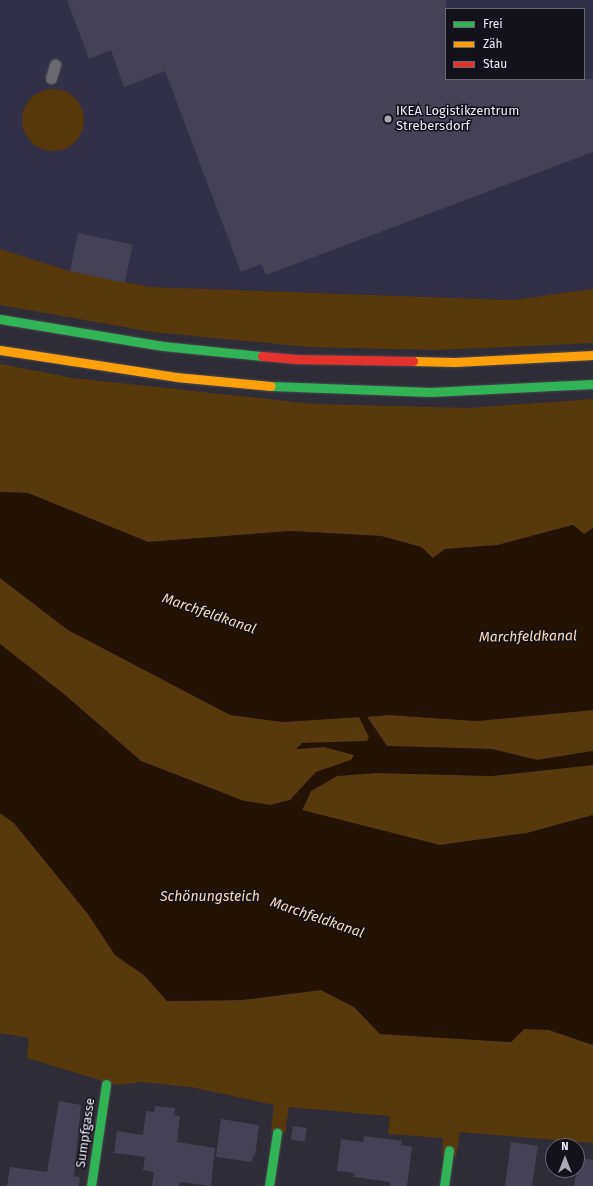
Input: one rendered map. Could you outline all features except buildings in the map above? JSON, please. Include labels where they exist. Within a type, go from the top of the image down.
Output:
[{"type":"main road","points":[[0,319],[163,346],[294,359],[455,362],[593,355]]},
{"type":"main road","points":[[0,350],[176,377],[303,389],[430,392],[593,384]]},
{"type":"main road","name":"Sumpfgasse","points":[[91,1186],[106,1084]]},
{"type":"main road","points":[[269,1186],[277,1132]]},
{"type":"main road","points":[[444,1186],[449,1150]]},
{"type":"lane","points":[[51,78],[55,65]]},
{"type":"shaded area","points":[[0,0],[593,0],[593,289],[513,300],[150,287],[69,271],[0,249]]},
{"type":"shaded area","points":[[53,89],[65,91],[75,98],[82,108],[84,120],[82,132],[75,142],[65,149],[53,151],[41,149],[31,142],[24,132],[22,120],[24,108],[31,98],[41,91]]},
{"type":"shaded area","points":[[0,249],[69,271],[150,287],[513,300],[593,289],[593,343],[435,350],[309,347],[153,332],[0,305]]},
{"type":"shaded area","points":[[0,364],[73,378],[314,404],[469,408],[593,399],[593,528],[584,534],[573,525],[498,545],[445,549],[433,558],[421,547],[381,536],[291,531],[148,542],[28,493],[0,492]]},
{"type":"shaded area","points":[[0,578],[68,630],[106,649],[282,722],[359,717],[369,737],[368,741],[302,743],[297,749],[324,747],[354,755],[352,760],[316,772],[290,800],[271,805],[244,801],[141,761],[65,695],[0,644]]},
{"type":"shaded area","points":[[593,710],[593,751],[537,760],[492,749],[387,746],[367,716],[389,715],[477,721]]},
{"type":"shaded area","points":[[593,765],[593,815],[527,833],[440,845],[302,811],[311,791],[337,776],[376,773],[492,776]]},
{"type":"shaded area","points":[[0,813],[14,823],[88,914],[115,955],[144,975],[167,1001],[241,1000],[321,990],[354,1007],[380,1034],[511,1042],[524,1029],[549,1030],[593,1045],[593,1143],[585,1142],[585,1138],[545,1139],[460,1132],[456,1157],[442,1155],[443,1138],[388,1134],[390,1116],[289,1107],[285,1133],[271,1130],[274,1105],[196,1088],[143,1082],[116,1085],[27,1058],[29,1038],[0,1033]]},
{"type":"water","name":"Schönungsteich","points":[[0,492],[28,493],[148,542],[291,531],[381,536],[421,547],[433,558],[445,549],[498,545],[573,525],[584,534],[593,528],[593,710],[477,721],[389,715],[367,717],[387,746],[492,749],[537,760],[593,751],[593,765],[492,776],[376,773],[337,776],[311,791],[302,810],[440,845],[527,833],[593,815],[593,1045],[549,1030],[524,1029],[511,1042],[380,1034],[354,1007],[321,990],[241,1000],[167,1001],[144,975],[115,955],[88,914],[14,823],[0,813],[0,644],[65,695],[141,761],[244,801],[271,805],[290,800],[316,772],[351,760],[354,755],[324,747],[296,749],[302,743],[367,741],[369,737],[359,717],[282,722],[230,715],[68,630],[0,578]]},
{"type":"traffic: fast","points":[[0,319],[163,346],[262,356]]},
{"type":"traffic: fast","points":[[271,386],[430,392],[593,384]]},
{"type":"traffic: fast","points":[[91,1186],[106,1084]]},
{"type":"traffic: fast","points":[[269,1186],[277,1133]]},
{"type":"traffic: fast","points":[[444,1186],[449,1150]]},
{"type":"traffic: slow","points":[[0,350],[176,377],[271,386]]},
{"type":"traffic: slow","points":[[413,361],[455,362],[593,355]]},
{"type":"traffic: jam","points":[[262,356],[294,359],[413,361]]},
{"type":"place","name":"IKEA Logistikzentrum Strebersdorf","points":[[388,119]]},
{"type":"water label","name":"Marchfeldkanal","points":[[209,614]]},
{"type":"water label","name":"Marchfeldkanal","points":[[528,637]]},
{"type":"water label","name":"Marchfeldkanal","points":[[317,918]]}]
